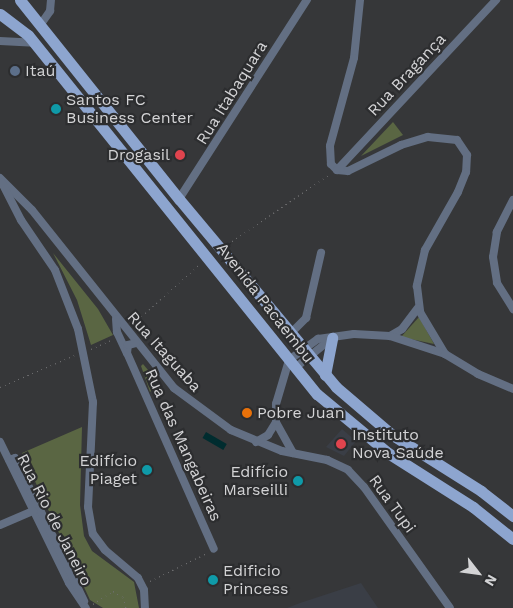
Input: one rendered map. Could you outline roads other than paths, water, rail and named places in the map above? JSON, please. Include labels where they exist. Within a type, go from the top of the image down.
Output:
[{"type":"main road","name":"Avenida Pacaembu","points":[[20,0],[179,199],[325,375],[391,434],[481,491],[513,516]]},
{"type":"main road","name":"Avenida Pacaembu","points":[[0,14],[19,25],[317,394],[380,447],[473,508],[513,539]]},
{"type":"main road","points":[[325,375],[332,338]]},
{"type":"street","points":[[41,24],[50,12],[51,0]]},
{"type":"street","name":"Rua Itabaquara","points":[[179,199],[307,0]]},
{"type":"street","points":[[360,0],[350,81],[329,152],[331,164],[337,170],[354,169],[401,145],[428,137],[450,138],[465,149],[466,172],[458,192],[422,257],[417,286],[418,308],[445,354]]},
{"type":"street","name":"Rua Bragança","points":[[337,170],[496,0]]},
{"type":"street","points":[[0,41],[34,43]]},
{"type":"street","points":[[0,178],[21,220],[55,270],[75,318],[93,402],[88,507],[93,534],[105,550],[131,571],[142,585],[146,608]]},
{"type":"street","name":"Rua Itaguaba","points":[[0,178],[46,228],[116,319],[188,402],[231,430],[256,442],[293,453]]},
{"type":"street","points":[[513,200],[497,232],[492,256],[497,284],[513,309]]},
{"type":"street","points":[[290,334],[306,318],[322,253]]},
{"type":"street","points":[[390,336],[402,329],[418,308]]},
{"type":"street","name":"Rua das Mangabeiras","points":[[116,319],[117,332],[214,549]]},
{"type":"street","points":[[293,453],[276,422],[276,404],[292,364],[318,339],[354,334],[390,336],[445,354],[478,374],[513,389]]},
{"type":"street","points":[[127,353],[128,345],[136,343]]},
{"type":"street","points":[[256,442],[268,436],[276,422]]},
{"type":"street","name":"Rua Rio de Janeiro","points":[[0,442],[72,589],[88,607]]},
{"type":"street","name":"Rua Tupi","points":[[293,453],[337,463],[357,479],[450,608]]},
{"type":"street","points":[[9,460],[15,458],[88,607]]},
{"type":"street","points":[[0,525],[33,511]]},
{"type":"water","points":[[206,432],[227,444],[223,450],[202,438]]},
{"type":"place","name":"Itaú","points":[[15,71]]},
{"type":"place","name":"Santos FC Business Center","points":[[56,109]]},
{"type":"place","name":"Drogasil","points":[[180,155]]},
{"type":"place","name":"Pobre Juan","points":[[247,413]]},
{"type":"place","name":"Instituto Nova Saúde","points":[[341,444]]},
{"type":"place","name":"Edifício Piaget","points":[[147,470]]},
{"type":"place","name":"Edifício Marseilli","points":[[298,481]]},
{"type":"place","name":"Edificio Princess","points":[[213,580]]}]
